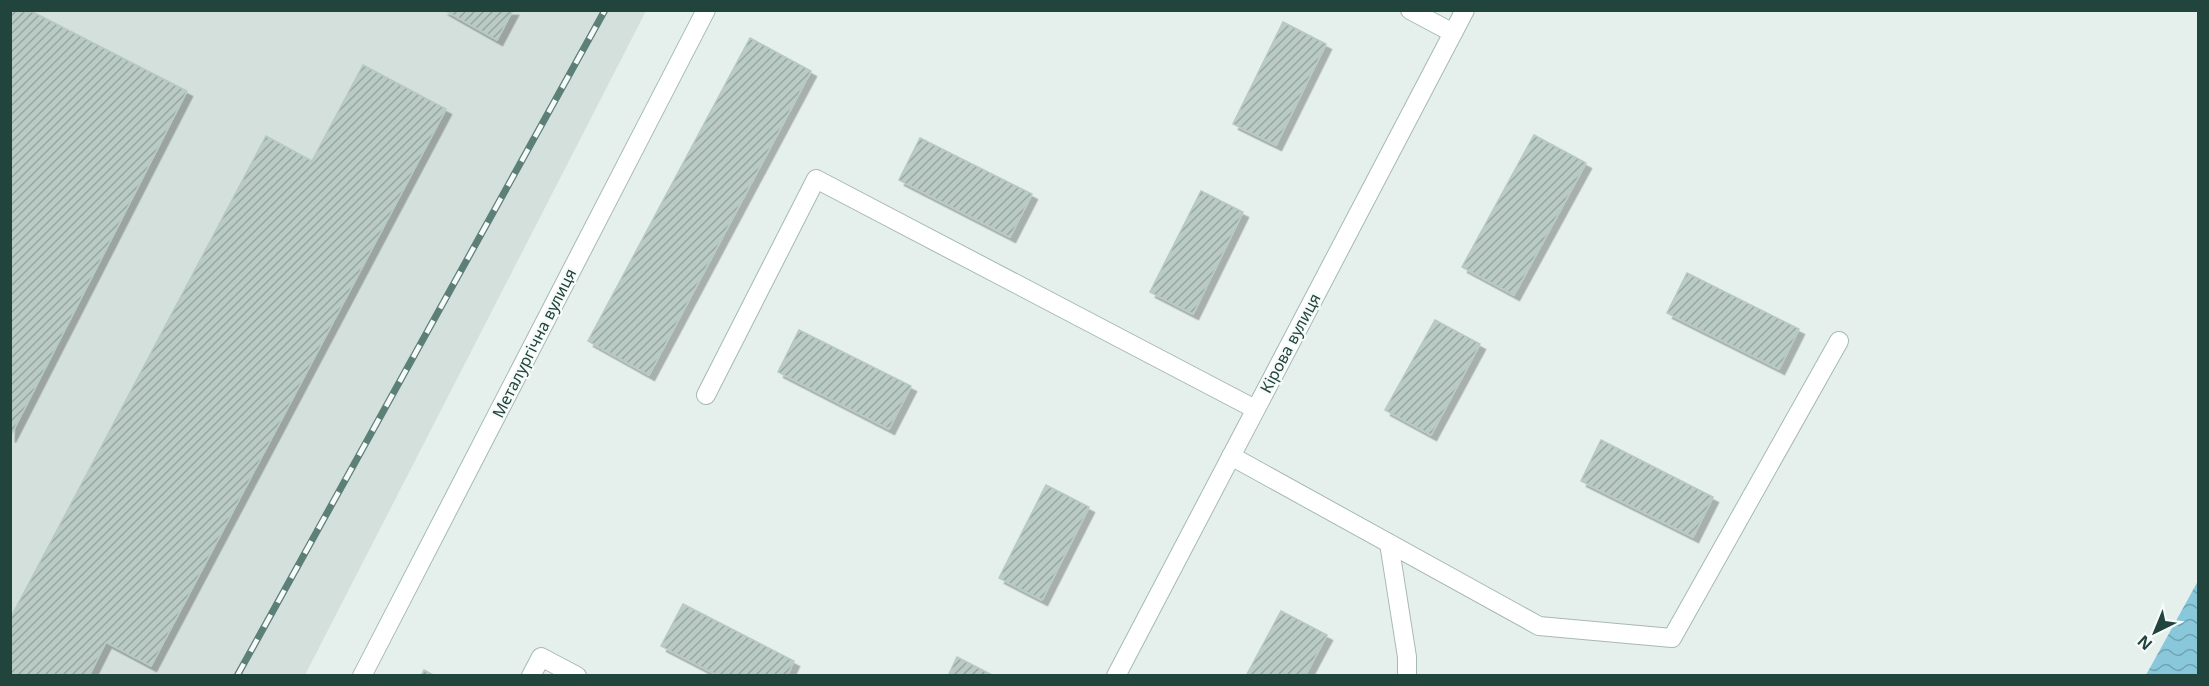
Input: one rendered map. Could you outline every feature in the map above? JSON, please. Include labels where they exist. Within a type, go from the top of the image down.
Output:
[{"type":"street","name":"Металургічна вулиця","points":[[362,675],[706,10]]},
{"type":"street","points":[[1410,10],[1453,33]]},
{"type":"street","name":"Кірова вулиця","points":[[1116,675],[1465,10]]},
{"type":"street","points":[[706,394],[816,179],[1255,409]]},
{"type":"street","points":[[1231,456],[1539,626],[1672,638],[1839,341]]},
{"type":"street","points":[[1389,543],[1407,657],[1407,675]]},
{"type":"street","points":[[531,675],[541,657],[577,675]]},
{"type":"shaded area","points":[[10,11],[646,11],[305,675],[11,675]]},
{"type":"water","points":[[2198,581],[2198,675],[2146,675]]},
{"type":"building","points":[[10,10],[29,10],[187,91],[10,437]]},
{"type":"building","points":[[444,10],[513,10],[497,40]]},
{"type":"building","points":[[1283,22],[1326,44],[1276,145],[1233,124]]},
{"type":"building","points":[[750,38],[811,71],[649,375],[588,341]]},
{"type":"building","points":[[363,65],[446,109],[151,666],[106,642],[89,676],[10,676],[10,619],[266,136],[312,161]]},
{"type":"building","points":[[1534,135],[1586,163],[1514,295],[1462,267]]},
{"type":"building","points":[[920,138],[1032,194],[1010,237],[899,180]]},
{"type":"building","points":[[1201,191],[1243,212],[1193,314],[1150,292]]},
{"type":"building","points":[[1687,273],[1799,329],[1779,369],[1667,313]]},
{"type":"building","points":[[1435,320],[1480,344],[1431,435],[1385,410]]},
{"type":"building","points":[[799,330],[911,386],[889,429],[778,372]]},
{"type":"building","points":[[1601,440],[1713,497],[1693,537],[1581,481]]},
{"type":"building","points":[[1046,485],[1089,507],[1042,600],[999,578]]},
{"type":"building","points":[[683,604],[794,661],[787,676],[719,676],[661,646]]},
{"type":"building","points":[[1281,611],[1327,635],[1305,676],[1246,676]]},
{"type":"building","points":[[957,657],[994,676],[948,676]]},
{"type":"building","points":[[424,670],[435,676],[421,676]]},
{"type":"railway","points":[[237,676],[605,10]]}]
